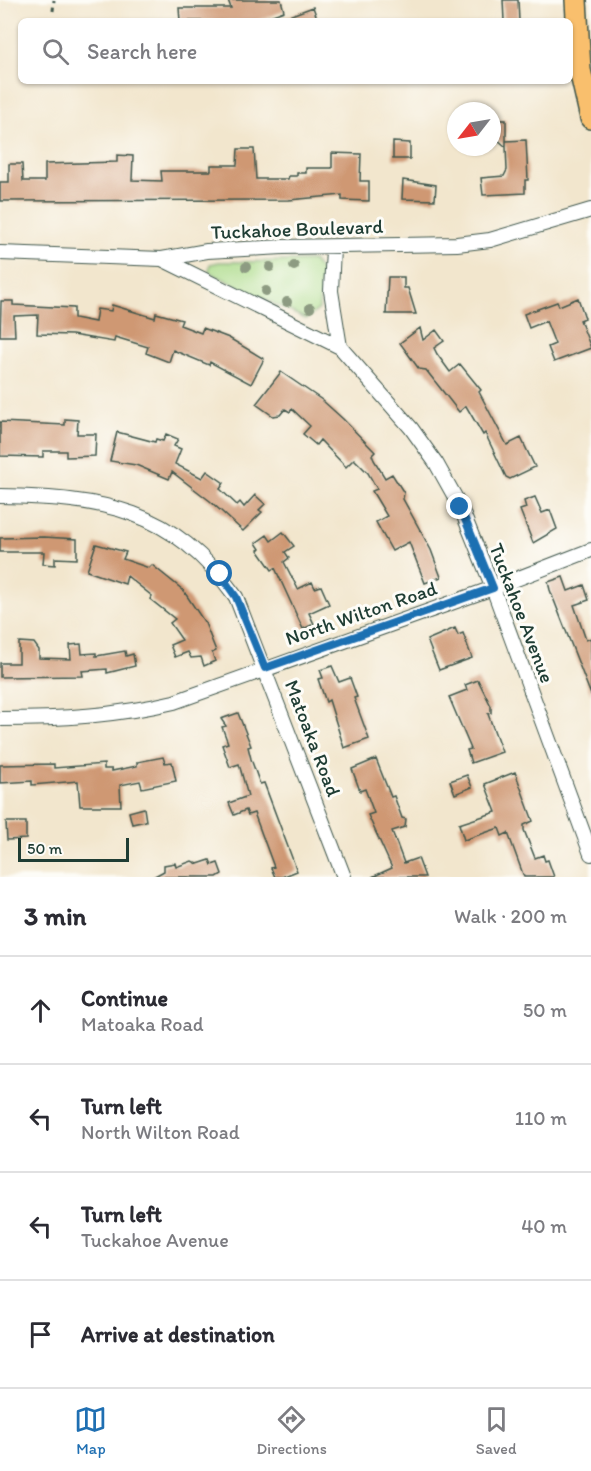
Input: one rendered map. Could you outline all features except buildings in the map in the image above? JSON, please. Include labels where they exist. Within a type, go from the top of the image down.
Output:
[{"type":"main road","points":[[576,0],[580,70],[591,118]]},
{"type":"street","name":"Tuckahoe Boulevard","points":[[0,253],[162,259],[207,251],[283,247],[333,248],[457,244],[490,240],[591,210]]},
{"type":"street","points":[[333,248],[331,291],[340,347]]},
{"type":"street","name":"Tuckahoe Avenue","points":[[162,259],[340,347],[411,428],[436,463],[460,507],[493,588],[591,854]]},
{"type":"street","name":"Matoaka Road","points":[[0,496],[89,500],[129,512],[162,527],[194,548],[231,589],[265,668],[344,877]]},
{"type":"street","name":"North Wilton Road","points":[[0,719],[63,719],[126,713],[174,702],[493,588],[591,550]]},
{"type":"path","points":[[53,11],[54,0]]},
{"type":"green space","points":[[313,261],[321,271],[319,309],[306,319],[209,272],[210,264],[219,262]]},
{"type":"route","points":[[220,574],[236,597],[265,668],[493,588],[460,507]]}]
